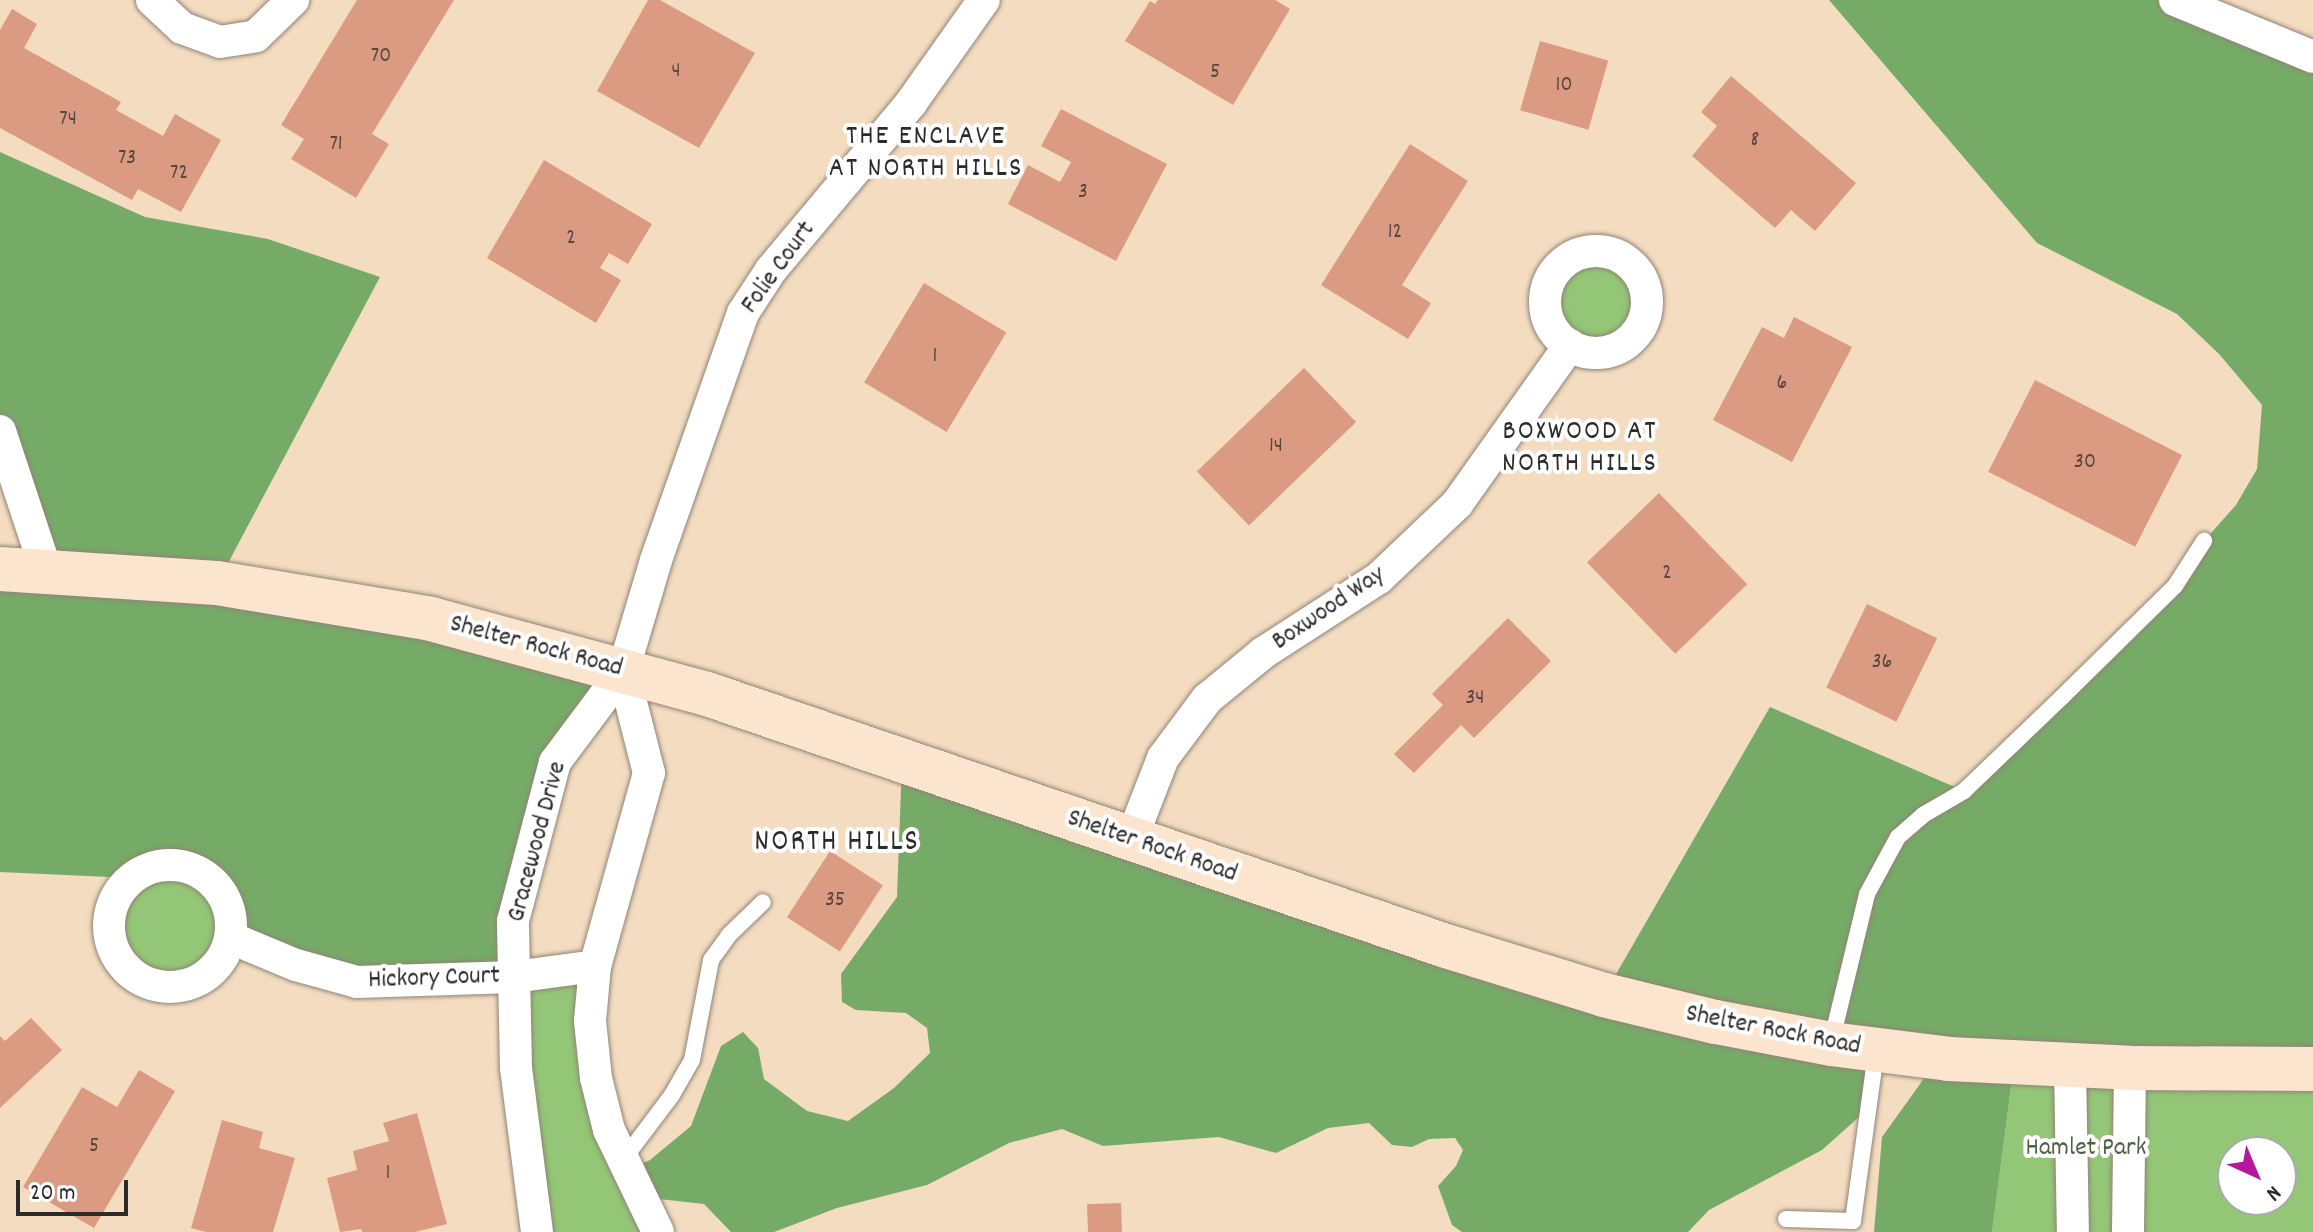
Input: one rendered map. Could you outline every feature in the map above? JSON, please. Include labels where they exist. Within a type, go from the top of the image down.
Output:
[{"type":"main road","name":"Shelter Rock Road","points":[[0,569],[217,583],[431,619],[707,694],[1446,946],[1604,995],[1716,1022],[1831,1044],[1949,1059],[2130,1068],[2313,1069]]},
{"type":"street","points":[[152,0],[182,28],[220,42],[256,36],[293,0]]},
{"type":"street","name":"Folie Court","points":[[623,671],[656,560],[743,313],[771,270],[911,103],[984,0]]},
{"type":"street","points":[[2175,0],[2313,57]]},
{"type":"street","name":"Boxwood Way","points":[[1131,840],[1163,758],[1207,699],[1263,653],[1379,578],[1457,504],[1570,345]]},
{"type":"street","points":[[0,431],[46,570]]},
{"type":"street","points":[[623,671],[649,773],[595,966],[590,1021],[596,1078],[609,1130],[658,1232]]},
{"type":"street","name":"Gracewood Drive","points":[[537,1232],[516,1068],[513,921],[555,762],[623,671]]},
{"type":"street","name":"Hickory Court","points":[[231,938],[296,965],[357,982],[514,977],[595,966]]},
{"type":"street","points":[[2070,1066],[2073,1232]]},
{"type":"street","points":[[2128,1232],[2130,1068]]},
{"type":"lane","points":[[1831,1044],[1867,894],[1898,837],[1923,815],[1964,791],[2061,698],[2175,586],[2204,541]]},
{"type":"lane","points":[[623,1160],[672,1095],[692,1060],[711,960],[729,935],[763,902]]},
{"type":"lane","points":[[1786,1219],[1853,1221],[1876,1051]]},
{"type":"green space","points":[[1829,0],[2175,0],[2313,57],[2313,1069],[2014,1064],[1992,1232],[1874,1232],[1882,1137],[1938,1059],[1877,1051],[1869,1108],[1822,1150],[1709,1210],[1688,1232],[1462,1232],[1452,1225],[1438,1186],[1456,1166],[1463,1150],[1455,1138],[1429,1139],[1412,1147],[1392,1145],[1369,1123],[1328,1128],[1276,1153],[1219,1137],[1103,1146],[1062,1129],[1009,1143],[927,1185],[837,1208],[774,1232],[731,1232],[704,1204],[641,1197],[628,1170],[650,1160],[691,1126],[721,1046],[743,1032],[758,1048],[764,1079],[807,1111],[848,1121],[894,1088],[930,1053],[927,1028],[906,1013],[856,1010],[842,1002],[841,974],[897,897],[902,762],[1604,995],[1770,707],[1964,791],[2175,586],[2204,541],[2236,505],[2257,469],[2262,405],[2220,355],[2177,314],[2037,243]]},
{"type":"green space","points":[[0,152],[145,217],[268,239],[380,277],[218,582],[623,671],[555,762],[514,977],[357,982],[231,938],[231,916],[224,896],[211,879],[193,868],[172,864],[150,867],[131,878],[0,872],[0,569],[45,570],[0,431]]},
{"type":"green space","points":[[1587,252],[1607,252],[1633,266],[1644,283],[1647,302],[1644,321],[1633,338],[1607,352],[1587,352],[1569,344],[1555,330],[1547,312],[1547,292],[1555,274],[1569,260]]},
{"type":"green space","points":[[170,865],[193,869],[213,883],[227,903],[231,926],[227,949],[213,969],[193,983],[170,987],[147,983],[127,969],[113,949],[109,926],[113,903],[127,883],[147,869]]},
{"type":"green space","points":[[595,966],[590,1021],[658,1232],[537,1232],[514,977]]},
{"type":"green space","name":"Hamlet Park","points":[[2014,1064],[2313,1067],[2313,1232],[1992,1232]]},
{"type":"building","points":[[357,0],[454,0],[372,134],[389,144],[356,198],[291,159],[304,139],[281,125]]},
{"type":"building","points":[[648,0],[660,0],[755,53],[699,148],[597,91]]},
{"type":"building","points":[[1158,0],[1275,0],[1290,9],[1233,105],[1125,41],[1150,1],[1155,4]]},
{"type":"building","points":[[12,9],[37,24],[24,48],[121,102],[116,110],[163,136],[175,114],[221,140],[181,212],[138,189],[132,200],[0,128],[0,30]]},
{"type":"building","points":[[1540,41],[1608,61],[1588,130],[1520,110]]},
{"type":"building","points":[[1731,76],[1856,183],[1815,231],[1791,210],[1775,228],[1692,156],[1717,126],[1701,112]]},
{"type":"building","points":[[1061,109],[1167,164],[1116,261],[1008,204],[1028,165],[1060,182],[1071,162],[1041,146]]},
{"type":"building","points":[[1410,144],[1468,181],[1402,285],[1431,303],[1408,339],[1321,285]]},
{"type":"building","points":[[544,160],[652,224],[628,264],[609,253],[600,268],[621,280],[596,323],[487,258]]},
{"type":"building","points":[[924,283],[1006,332],[947,432],[864,382]]},
{"type":"building","points":[[1794,317],[1852,347],[1792,462],[1713,420],[1762,327],[1784,338]]},
{"type":"building","points":[[1304,368],[1356,422],[1249,525],[1197,472]]},
{"type":"building","points":[[2035,380],[2182,455],[2135,547],[1988,472]]},
{"type":"building","points":[[1659,493],[1747,584],[1675,654],[1587,562]]},
{"type":"building","points":[[1867,604],[1937,638],[1896,722],[1826,688]]},
{"type":"building","points":[[1508,618],[1551,661],[1474,738],[1461,725],[1414,773],[1394,754],[1443,705],[1432,694]]},
{"type":"building","points":[[830,851],[883,885],[840,952],[787,917]]},
{"type":"building","points":[[31,1018],[62,1050],[0,1108],[0,1036],[5,1041]]},
{"type":"building","points":[[139,1070],[175,1091],[94,1228],[23,1187],[82,1087],[117,1107]]},
{"type":"building","points":[[417,1113],[447,1224],[415,1232],[362,1232],[361,1229],[340,1232],[327,1178],[357,1170],[353,1151],[389,1141],[383,1123]]},
{"type":"building","points":[[222,1120],[263,1132],[259,1148],[295,1158],[273,1232],[206,1232],[191,1228]]},
{"type":"building","points":[[1121,1203],[1122,1232],[1088,1232],[1087,1204]]},
{"type":"district","name":"THE ENCLAVE AT NORTH HILLS","points":[[926,154]]},
{"type":"district","name":"BOXWOOD AT NORTH HILLS","points":[[1580,449]]},
{"type":"district","name":"NORTH HILLS","points":[[837,844]]}]
